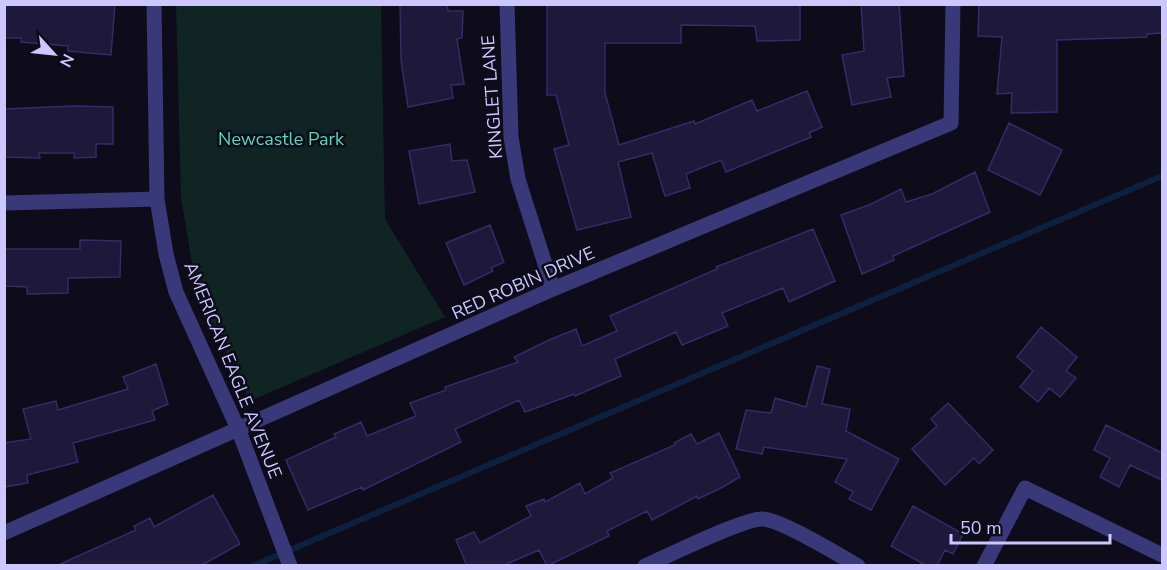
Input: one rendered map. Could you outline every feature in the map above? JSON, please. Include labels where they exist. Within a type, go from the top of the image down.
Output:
[{"type":"street","name":"AMERICAN EAGLE AVENUE","points":[[154,4],[157,199],[166,254],[176,292],[239,431],[290,566]]},
{"type":"street","name":"KINGLET LANE","points":[[507,4],[511,137],[518,179],[553,289]]},
{"type":"street","name":"RED ROBIN DRIVE","points":[[4,533],[239,431],[553,289],[951,123],[953,4]]},
{"type":"street","points":[[4,203],[157,199]]},
{"type":"street","points":[[984,566],[1025,488],[1162,555]]},
{"type":"street","points":[[645,566],[738,526],[762,519],[806,536],[858,566]]},
{"type":"green space","name":"Newcastle Park","points":[[176,5],[381,5],[385,219],[445,317],[250,401],[197,292],[181,198]]},
{"type":"building","points":[[4,4],[115,4],[111,55],[68,51],[68,46],[21,42],[21,38],[4,38]]},
{"type":"building","points":[[400,4],[447,4],[448,11],[463,11],[462,38],[457,39],[464,84],[451,85],[453,98],[408,107],[401,60]]},
{"type":"building","points":[[547,4],[800,4],[800,40],[757,41],[755,26],[681,25],[681,43],[605,43],[605,93],[619,145],[694,121],[695,124],[752,100],[757,111],[807,91],[822,127],[809,133],[811,137],[726,172],[721,160],[686,174],[690,188],[665,196],[652,153],[618,162],[631,217],[577,230],[554,149],[569,145],[556,95],[547,95]]},
{"type":"building","points":[[861,4],[899,4],[904,76],[887,78],[891,97],[852,105],[842,55],[864,51]]},
{"type":"building","points":[[979,4],[1162,4],[1162,33],[1147,34],[1147,37],[1057,40],[1057,112],[1011,113],[1012,93],[997,94],[1002,37],[978,36]]},
{"type":"building","points":[[113,107],[113,144],[96,144],[96,157],[74,158],[74,153],[39,153],[40,158],[4,157],[4,109]]},
{"type":"building","points":[[1009,123],[1062,150],[1040,195],[988,170]]},
{"type":"building","points":[[450,144],[452,161],[467,160],[475,192],[419,204],[409,151]]},
{"type":"building","points":[[975,172],[990,212],[893,256],[894,260],[862,274],[841,215],[869,205],[901,189],[906,202],[932,194]]},
{"type":"building","points":[[490,225],[504,262],[491,268],[493,271],[464,285],[446,243]]},
{"type":"building","points":[[813,229],[835,281],[789,302],[783,288],[722,313],[728,326],[682,345],[676,332],[615,359],[621,376],[575,396],[574,394],[525,412],[519,400],[455,429],[461,442],[363,490],[362,487],[308,510],[286,460],[336,437],[334,434],[361,422],[367,436],[416,416],[410,403],[446,390],[445,387],[518,362],[514,357],[576,329],[582,346],[617,331],[610,316],[717,269],[716,267]]},
{"type":"building","points":[[80,240],[121,241],[120,277],[68,278],[68,293],[27,294],[27,287],[4,286],[4,249],[80,249]]},
{"type":"building","points":[[1041,327],[1077,357],[1066,371],[1076,378],[1060,397],[1049,388],[1038,402],[1020,387],[1033,371],[1017,357]]},
{"type":"building","points":[[156,364],[168,404],[152,411],[155,420],[73,443],[78,462],[27,475],[28,483],[4,487],[4,443],[31,439],[23,409],[56,401],[58,410],[128,389],[123,377]]},
{"type":"building","points":[[817,366],[830,369],[822,404],[850,409],[846,431],[899,459],[871,510],[849,499],[853,492],[835,482],[847,459],[764,447],[762,454],[736,449],[746,410],[771,413],[775,398],[806,407]]},
{"type":"building","points":[[948,403],[993,450],[979,464],[974,458],[945,485],[912,449],[937,426],[931,419]]},
{"type":"building","points":[[1106,425],[1162,453],[1162,480],[1130,465],[1119,487],[1100,477],[1110,458],[1094,450]]},
{"type":"building","points":[[719,433],[740,477],[721,488],[698,499],[697,496],[652,520],[647,511],[607,531],[609,536],[547,566],[539,550],[502,566],[467,566],[456,540],[474,532],[480,543],[531,516],[526,506],[544,499],[545,502],[580,483],[585,494],[613,478],[610,473],[675,445],[674,443],[691,434],[697,444]]},
{"type":"building","points":[[213,495],[240,544],[200,566],[56,566],[136,530],[134,526],[150,518],[154,527]]},
{"type":"building","points":[[913,506],[963,534],[953,554],[945,550],[937,566],[927,566],[891,546]]},
{"type":"waterway","points":[[253,566],[1162,176]]}]
